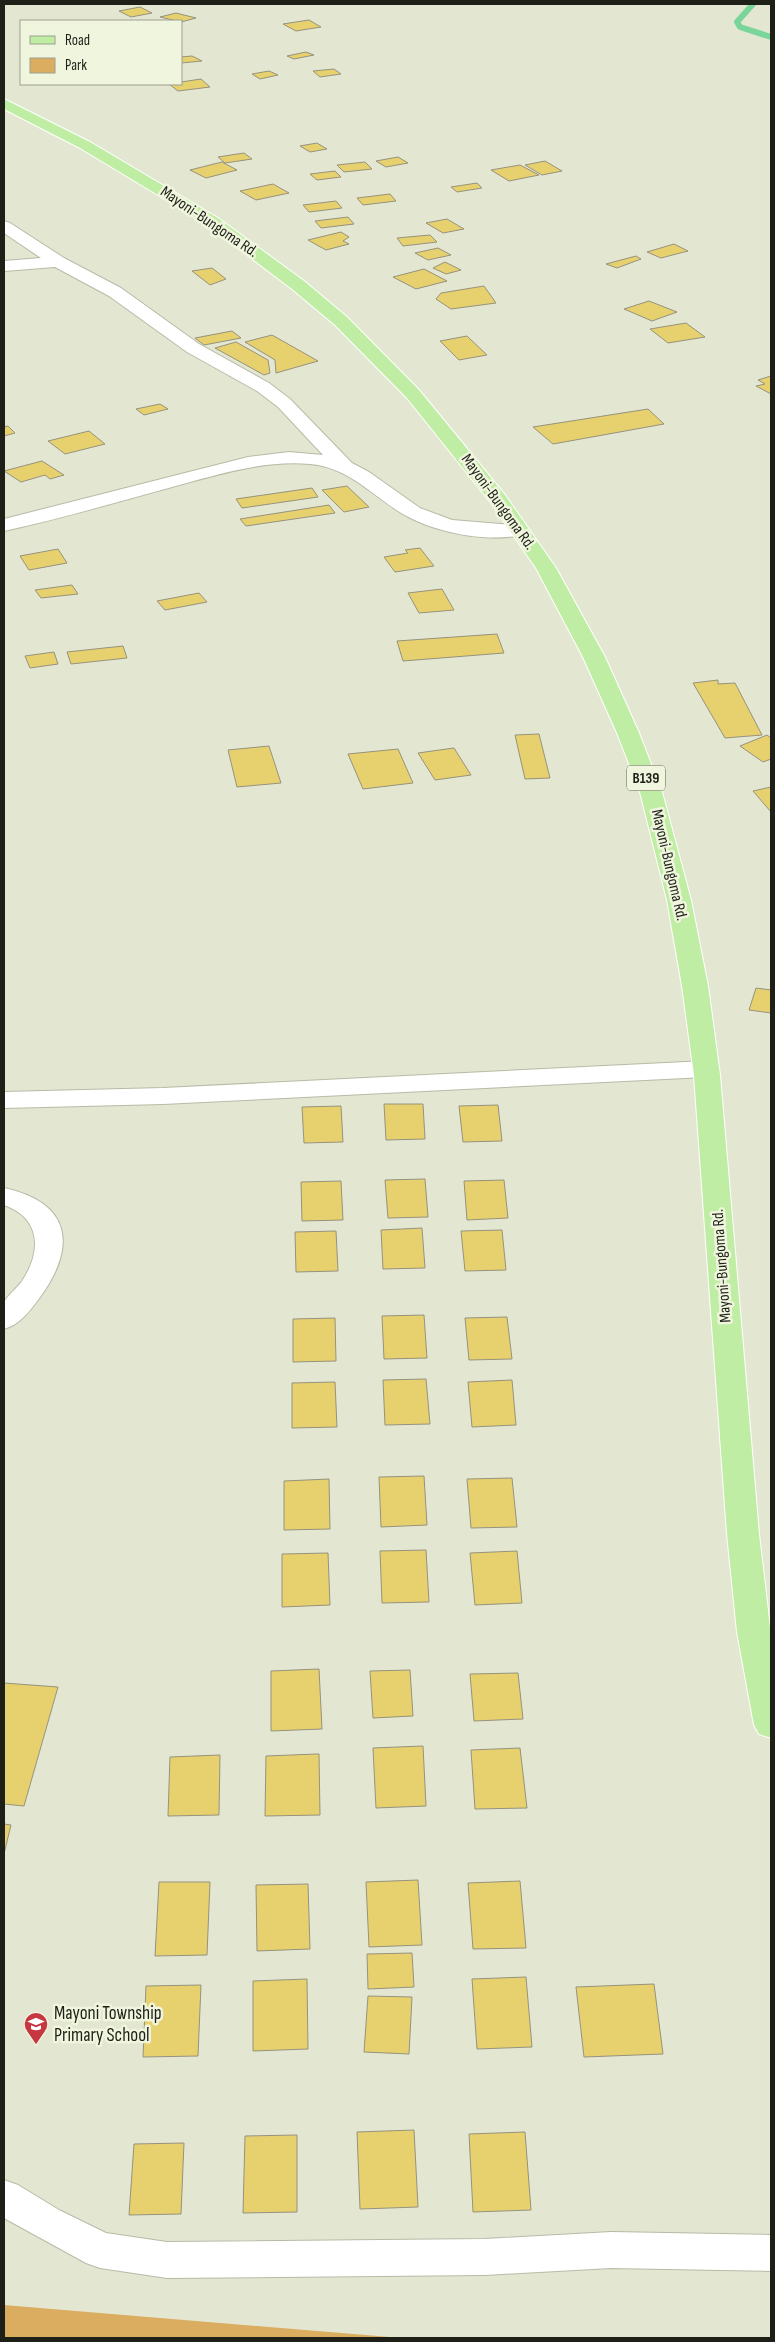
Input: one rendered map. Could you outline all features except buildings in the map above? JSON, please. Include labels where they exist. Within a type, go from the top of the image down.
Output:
[{"type":"main road","name":"Mayoni-Bungoma Rd.","points":[[4,103],[44,122],[171,195],[212,221],[298,285],[340,321],[413,394],[457,446],[546,568],[594,657],[628,732],[652,792],[678,900],[695,986],[706,1069],[742,1534],[754,1632],[771,1725]]},
{"type":"street","points":[[4,226],[58,262],[115,292],[193,348],[263,387],[284,402],[348,468]]},
{"type":"street","points":[[4,266],[58,262]]},
{"type":"street","points":[[4,525],[184,478],[274,458],[312,458],[348,468],[414,512],[428,519],[473,530],[520,530]]},
{"type":"street","points":[[4,1100],[42,1101],[706,1069]]},
{"type":"street","points":[[4,1196],[23,1202],[38,1214],[50,1234],[50,1245],[47,1259],[37,1280],[24,1300],[4,1320]]},
{"type":"street","points":[[4,2197],[45,2222],[100,2250],[167,2260],[475,2257],[611,2250],[771,2253]]},
{"type":"green space","points":[[4,2305],[402,2338],[4,2338]]},
{"type":"waterway","points":[[753,4],[737,22],[740,27],[771,37]]},
{"type":"place","name":"Mayoni Township Primary School","points":[[36,2045]]}]
